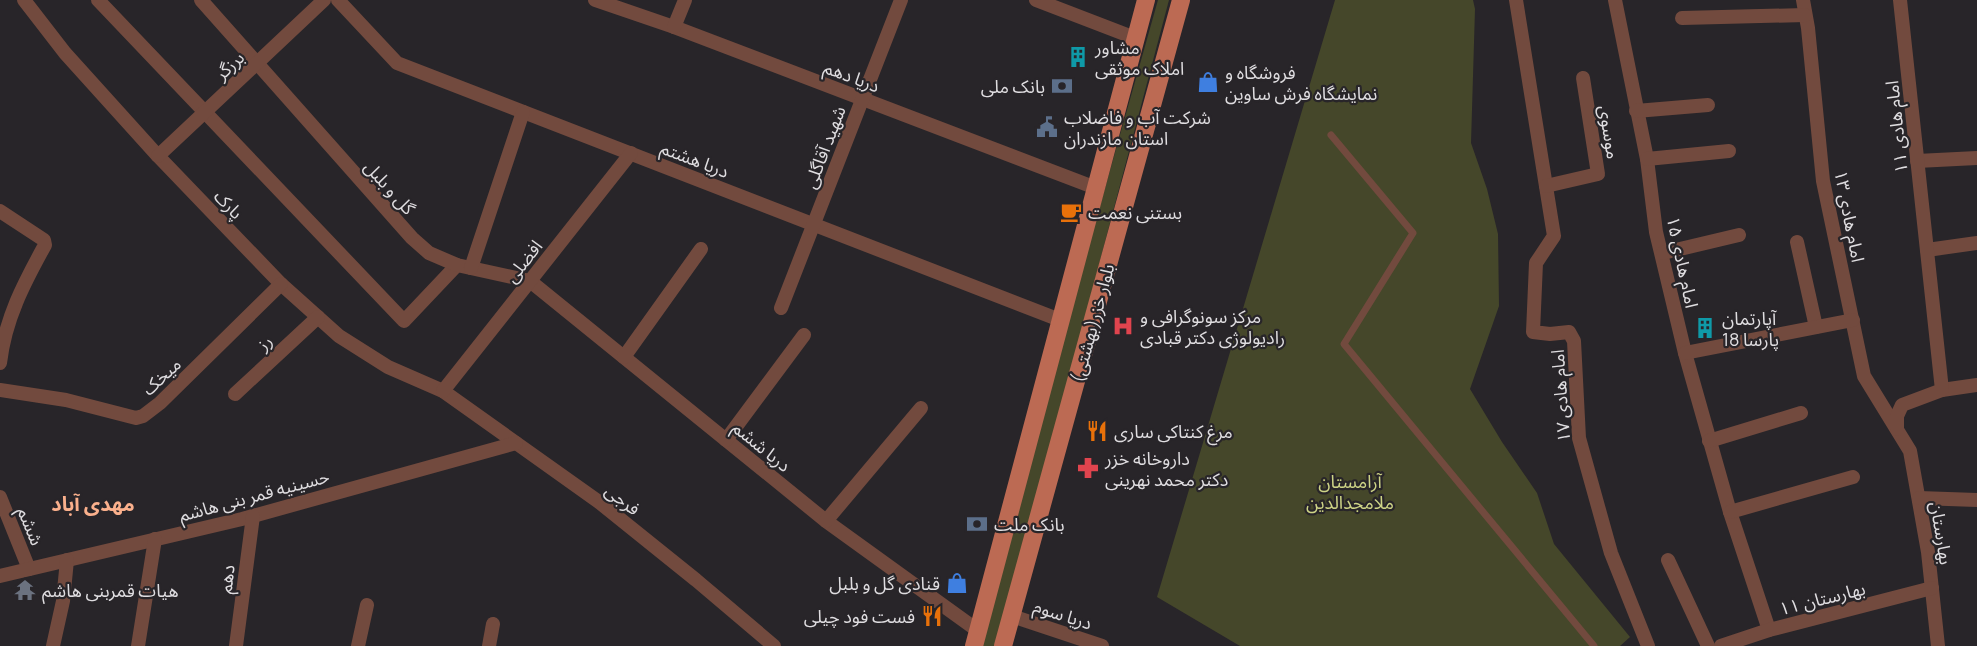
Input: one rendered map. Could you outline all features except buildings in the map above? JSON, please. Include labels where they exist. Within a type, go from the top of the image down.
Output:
[{"type":"main road","name":"بلوار خزر(بهشتی)","points":[[975,638],[1146,0]]},
{"type":"main road","name":"بلوار خزر(بهشتی)","points":[[1003,646],[1181,0]]},
{"type":"street","name":"پارک","points":[[24,0],[65,53],[158,156],[281,284],[339,336],[388,367],[443,391]]},
{"type":"street","points":[[98,0],[404,321],[464,267],[523,112]]},
{"type":"street","name":"گل و بلبل","points":[[201,0],[412,238],[429,253],[464,267],[530,281]]},
{"type":"street","name":"برزگر","points":[[158,156],[324,0]]},
{"type":"street","name":"دریا هشتم","points":[[338,0],[397,63],[1060,320]]},
{"type":"street","name":"دریا دهم","points":[[595,0],[674,27],[1096,188]]},
{"type":"street","points":[[674,27],[685,0]]},
{"type":"street","name":"شهید آقاگلی","points":[[781,308],[901,0]]},
{"type":"street","points":[[1036,0],[1135,38]]},
{"type":"street","name":"امام هادی ۱۷","points":[[1516,0],[1554,236],[1536,263],[1533,332],[1550,334],[1569,332],[1574,341],[1579,438],[1611,553],[1648,646]]},
{"type":"street","name":"امام هادی ۱۵","points":[[1615,0],[1647,159],[1656,232],[1663,253],[1684,353],[1730,512],[1769,630]]},
{"type":"street","name":"امام هادی ١٣","points":[[1803,0],[1824,181],[1864,376],[1897,429]]},
{"type":"street","name":"امام هادی ١۱","points":[[1900,0],[1942,390]]},
{"type":"street","points":[[1682,18],[1806,15]]},
{"type":"street","name":"موسوی","points":[[1546,186],[1598,174],[1583,78]]},
{"type":"street","points":[[1636,111],[1708,105]]},
{"type":"street","points":[[1647,159],[1729,151]]},
{"type":"street","name":"افضلی","points":[[443,391],[631,153]]},
{"type":"street","points":[[1917,161],[1977,158]]},
{"type":"street","points":[[0,211],[39,235],[45,245],[17,296],[2,345],[0,363]]},
{"type":"street","points":[[1663,253],[1739,235]]},
{"type":"street","points":[[1797,242],[1816,327]]},
{"type":"street","points":[[1927,250],[1977,243]]},
{"type":"street","points":[[624,357],[700,249]]},
{"type":"street","name":"دریا ششم","points":[[530,281],[826,521],[975,638]]},
{"type":"street","name":"میخک","points":[[0,390],[66,400],[136,418],[143,416],[160,403],[281,284]]},
{"type":"street","name":"رز","points":[[235,394],[318,317]]},
{"type":"street","points":[[1684,353],[1853,320]]},
{"type":"street","points":[[726,440],[804,335]]},
{"type":"street","points":[[1897,429],[1902,405],[1942,390],[1977,385]]},
{"type":"street","name":"فرجی","points":[[443,391],[598,502],[774,646]]},
{"type":"street","points":[[826,521],[921,408]]},
{"type":"street","points":[[1709,441],[1801,413]]},
{"type":"street","name":"بهارستان","points":[[1897,429],[1910,451],[1919,498],[1928,552],[1938,646]]},
{"type":"street","name":"حسینیه قمر بنی هاشم","points":[[0,576],[253,516],[516,443]]},
{"type":"street","points":[[1730,512],[1853,477]]},
{"type":"street","name":"ششم","points":[[0,497],[29,569]]},
{"type":"street","points":[[1919,498],[1977,500]]},
{"type":"street","name":"دهم","points":[[236,646],[253,516]]},
{"type":"street","points":[[138,646],[155,539]]},
{"type":"street","points":[[53,646],[63,601],[67,560]]},
{"type":"street","points":[[1668,560],[1708,646]]},
{"type":"street","name":"بهارستان ۱۱","points":[[1721,646],[1769,630],[1932,588]]},
{"type":"street","points":[[358,646],[367,605]]},
{"type":"street","name":"دریا سوم","points":[[1012,616],[1102,646]]},
{"type":"street","points":[[489,646],[493,624]]},
{"type":"lane","points":[[1331,135],[1413,233],[1344,344],[1594,646]]},
{"type":"green space","points":[[1158,0],[1169,0],[998,646],[976,646]]},
{"type":"green space","name":"آرامستان ملامجدالدین","points":[[1335,0],[1473,0],[1475,9],[1471,143],[1487,189],[1498,234],[1499,306],[1470,389],[1502,442],[1537,493],[1554,544],[1630,637],[1620,646],[1240,646],[1157,597]]},
{"type":"place","name":"مشاور املاک موثقی","points":[[1078,57]]},
{"type":"place","name":"فروشگاه و نمایشگاه فرش ساوین","points":[[1208,82]]},
{"type":"place","name":"بانک ملی","points":[[1062,86]]},
{"type":"place","name":"شرکت آب و فاضلاب استان مازندران","points":[[1047,127]]},
{"type":"place","name":"بستنی نعمت","points":[[1071,212]]},
{"type":"place","name":"مركز سونوگرافی و راديولوژی دكتر قبادی","points":[[1123,326]]},
{"type":"place","name":"آپارتمان پارسا 18","points":[[1705,328]]},
{"type":"place","name":"مرغ کنتاکی ساری","points":[[1097,431]]},
{"type":"place","name":"داروخانه خزر دکتر محمد نهرینی","points":[[1088,468]]},
{"type":"place","name":"بانک ملت","points":[[977,524]]},
{"type":"place","name":"قنادی گل و بلبل","points":[[957,583]]},
{"type":"place","name":"هیات قمربنی هاشم","points":[[25,590]]},
{"type":"place","name":"فست فود چیلی","points":[[932,616]]},
{"type":"district","name":"مهدی آباد","points":[[93,503]]}]
